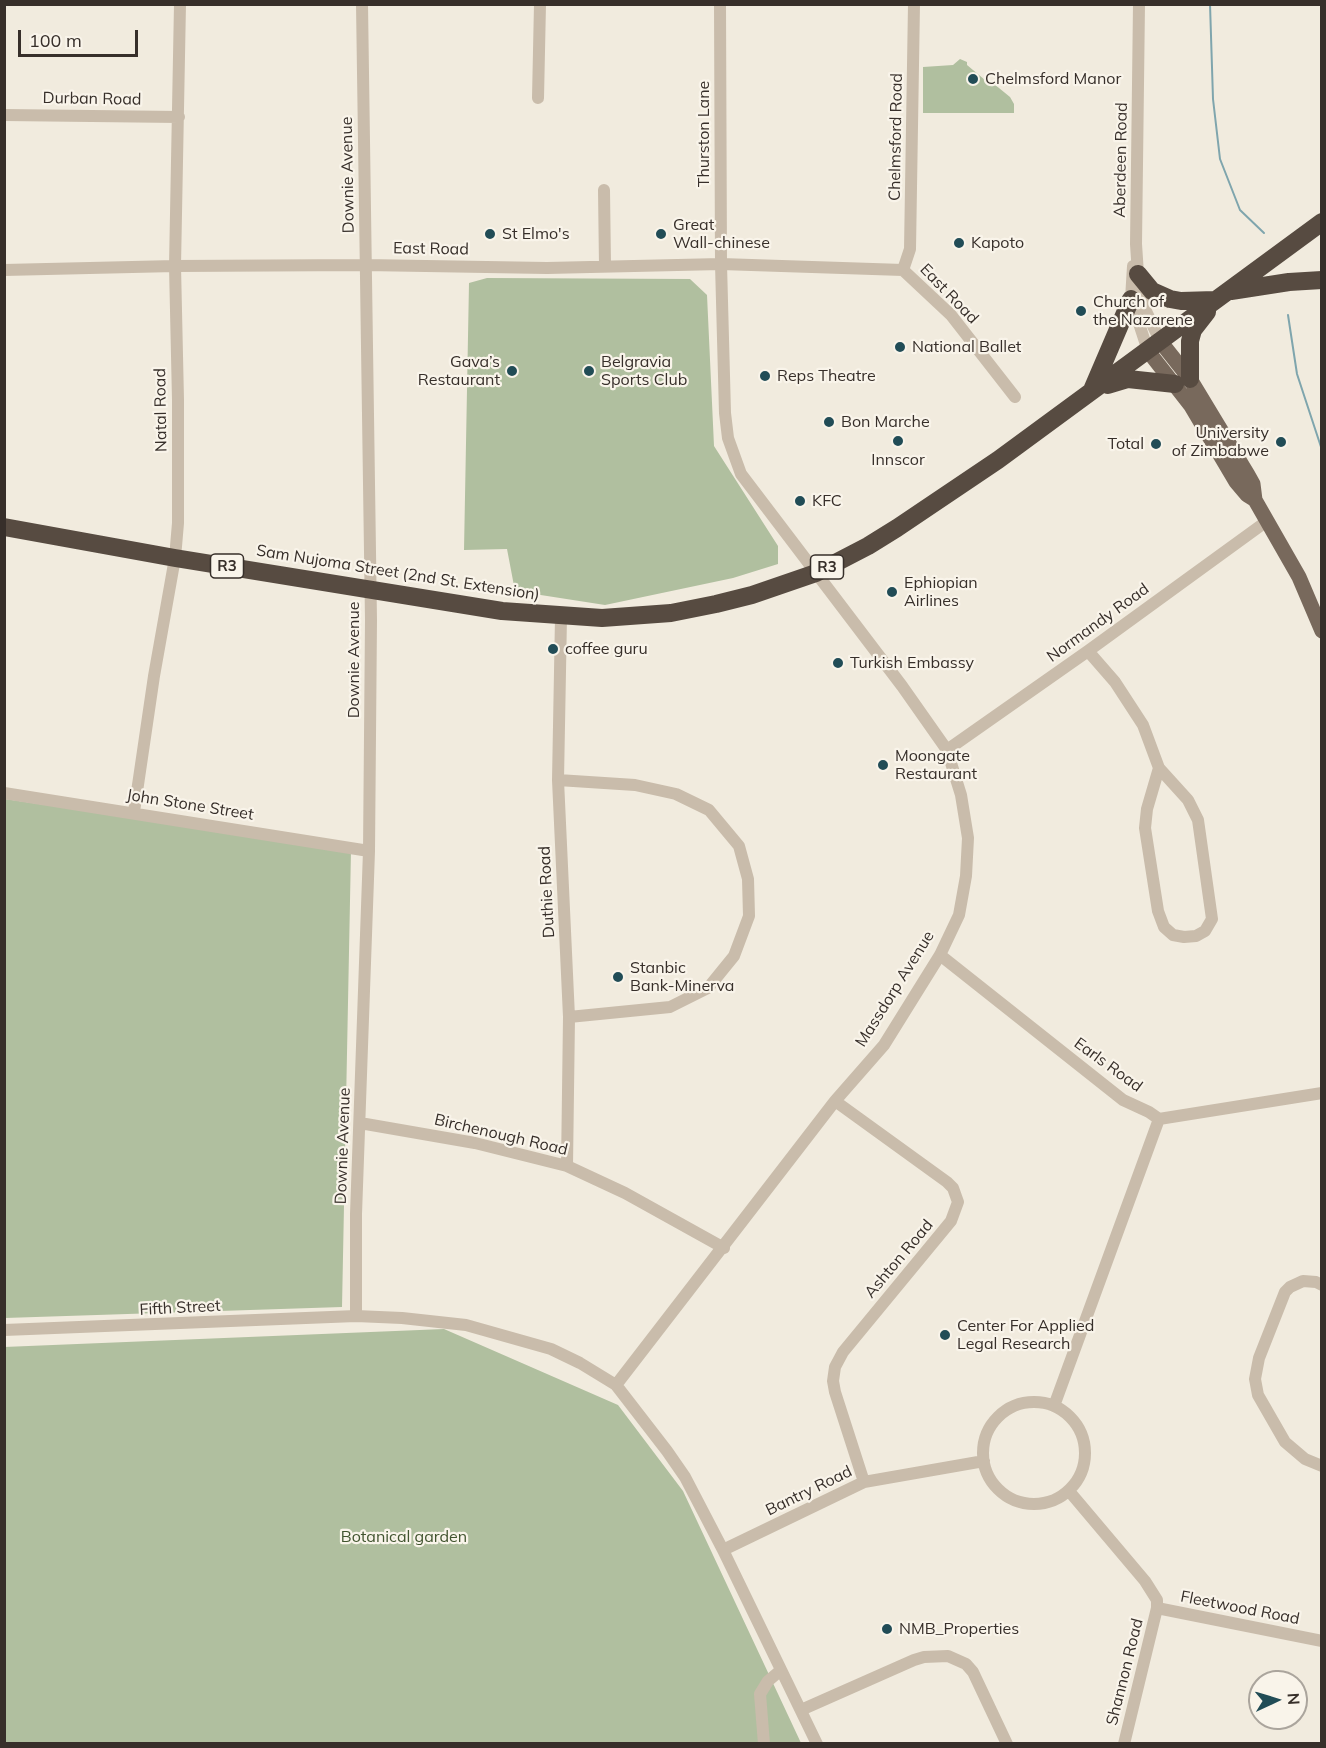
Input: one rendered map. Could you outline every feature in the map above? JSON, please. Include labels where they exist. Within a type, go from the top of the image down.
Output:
[{"type":"highway","name":"Sam Nujoma Street (2nd St. Extension)","points":[[4,527],[502,612],[602,618],[671,613],[752,595],[816,573],[897,528],[998,460],[1322,222]]},
{"type":"highway","points":[[1138,274],[1152,291],[1170,300],[1181,301],[1221,296],[1289,282],[1322,280]]},
{"type":"highway","points":[[1092,390],[1128,379],[1182,382],[1194,330],[1221,296]]},
{"type":"highway","points":[[1092,390],[1131,299]]},
{"type":"main road","points":[[1154,346],[1248,474],[1253,484],[1255,500],[1304,588],[1322,631]]},
{"type":"street","name":"Natal Road","points":[[134,812],[154,676],[175,558],[178,523],[175,266],[180,4]]},
{"type":"street","name":"Downie Avenue","points":[[356,1316],[357,1214],[369,851],[371,590],[362,4]]},
{"type":"street","points":[[538,98],[540,4]]},
{"type":"street","name":"Thurston Lane","points":[[720,4],[721,264],[724,413],[728,438],[741,474],[816,573]]},
{"type":"street","name":"Chelmsford Road","points":[[903,270],[910,249],[914,4]]},
{"type":"street","name":"Aberdeen Road","points":[[1139,4],[1136,244],[1138,274],[1154,346]]},
{"type":"street","name":"Durban Road","points":[[4,116],[61,114],[179,117]]},
{"type":"street","points":[[604,190],[605,266]]},
{"type":"street","name":"Aberdeen Road","points":[[1136,244],[1131,276],[1131,299],[1154,346]]},
{"type":"street","name":"East Road","points":[[4,270],[175,266],[365,265],[547,268],[721,264],[903,270],[951,315],[1015,397]]},
{"type":"street","name":"Normandy Road","points":[[947,750],[1267,521]]},
{"type":"street","name":"Massdorp Avenue","points":[[616,1385],[835,1101],[884,1045],[940,955],[959,915],[966,876],[968,838],[961,795],[947,750],[902,686],[816,573]]},
{"type":"street","name":"Duthie Road","points":[[561,616],[558,780],[569,1017],[567,1166]]},
{"type":"street","points":[[1088,651],[1115,682],[1143,725],[1159,768],[1188,801],[1198,820],[1212,919],[1205,931],[1196,936],[1173,935],[1164,927],[1158,911],[1145,828],[1147,809],[1159,768]]},
{"type":"street","points":[[558,780],[635,785],[676,794],[709,810],[739,846],[748,879],[749,916],[734,956],[708,988],[670,1007],[569,1017]]},
{"type":"street","name":"John Stone Street","points":[[4,793],[369,851]]},
{"type":"street","name":"Earls Road","points":[[940,955],[1123,1100],[1159,1119]]},
{"type":"street","points":[[1054,1406],[1159,1119],[1322,1093]]},
{"type":"street","name":"Ashton Road","points":[[835,1101],[947,1182],[953,1188],[958,1202],[951,1221],[843,1352],[835,1366],[833,1382],[835,1392],[864,1482]]},
{"type":"street","name":"Birchenough Road","points":[[360,1123],[475,1143],[567,1166],[625,1193],[723,1248]]},
{"type":"street","points":[[1322,1286],[1316,1282],[1302,1281],[1290,1287],[1286,1292],[1260,1358],[1255,1379],[1258,1395],[1285,1442],[1305,1459],[1322,1466]]},
{"type":"street","name":"Fifth Street","points":[[4,1330],[356,1316],[402,1318],[466,1325],[551,1349],[588,1367],[616,1385],[674,1460],[723,1550],[817,1743]]},
{"type":"street","points":[[1028,1402],[1041,1402],[1054,1406],[1072,1419],[1083,1438],[1085,1449],[1082,1472],[1069,1491],[1045,1503],[1031,1504],[1005,1495],[995,1486],[984,1461],[987,1434],[994,1422],[1003,1413],[1028,1402]]},
{"type":"street","name":"Bantry Road","points":[[723,1550],[864,1482],[984,1461]]},
{"type":"street","name":"Fleetwood Road","points":[[1069,1491],[1145,1581],[1157,1600],[1157,1608],[1322,1641]]},
{"type":"street","name":"Shannon Road","points":[[1124,1743],[1157,1608]]},
{"type":"street","points":[[801,1710],[914,1660],[924,1657],[948,1656],[966,1664],[973,1672],[1007,1743]]},
{"type":"street","points":[[764,1743],[760,1694],[768,1681],[782,1670]]},
{"type":"green space","points":[[960,59],[967,62],[967,65],[985,80],[988,79],[1010,97],[1014,104],[1014,113],[923,113],[923,67],[953,65]]},
{"type":"green space","name":"Belgravia Sports Club","points":[[487,278],[690,279],[707,295],[714,446],[778,546],[778,564],[733,578],[605,605],[515,591],[507,549],[464,550],[469,283]]},
{"type":"green space","points":[[5,799],[351,850],[342,1307],[5,1318]]},
{"type":"green space","name":"Botanical garden","points":[[444,1329],[618,1405],[683,1491],[801,1743],[5,1743],[4,1347]]},
{"type":"waterway","points":[[1210,4],[1213,99],[1220,159],[1240,210],[1264,233]]},
{"type":"waterway","points":[[1288,315],[1297,374],[1322,450]]},
{"type":"place","name":"Chelmsford Manor","points":[[973,79]]},
{"type":"place","name":"St Elmo's","points":[[490,234]]},
{"type":"place","name":"Great Wall-chinese","points":[[661,234]]},
{"type":"place","name":"Kapoto","points":[[959,243]]},
{"type":"place","name":"Church of the Nazarene","points":[[1081,311]]},
{"type":"place","name":"National Ballet","points":[[900,347]]},
{"type":"place","name":"Gava’s Restaurant","points":[[512,371]]},
{"type":"place","name":"Belgravia Sports Club","points":[[589,371]]},
{"type":"place","name":"Reps Theatre","points":[[765,376]]},
{"type":"place","name":"Bon Marche","points":[[829,422]]},
{"type":"place","name":"Innscor","points":[[898,441]]},
{"type":"place","name":"University of Zimbabwe","points":[[1281,442]]},
{"type":"place","name":"Total","points":[[1156,444]]},
{"type":"place","name":"KFC","points":[[800,501]]},
{"type":"place","name":"Ephiopian Airlines","points":[[892,592]]},
{"type":"place","name":"coffee guru","points":[[553,649]]},
{"type":"place","name":"Turkish Embassy","points":[[838,663]]},
{"type":"place","name":"Moongate Restaurant","points":[[883,765]]},
{"type":"place","name":"Stanbic Bank-Minerva","points":[[618,977]]},
{"type":"place","name":"Center For Applied Legal Research","points":[[945,1335]]},
{"type":"place","name":"NMB_Properties","points":[[887,1629]]}]
